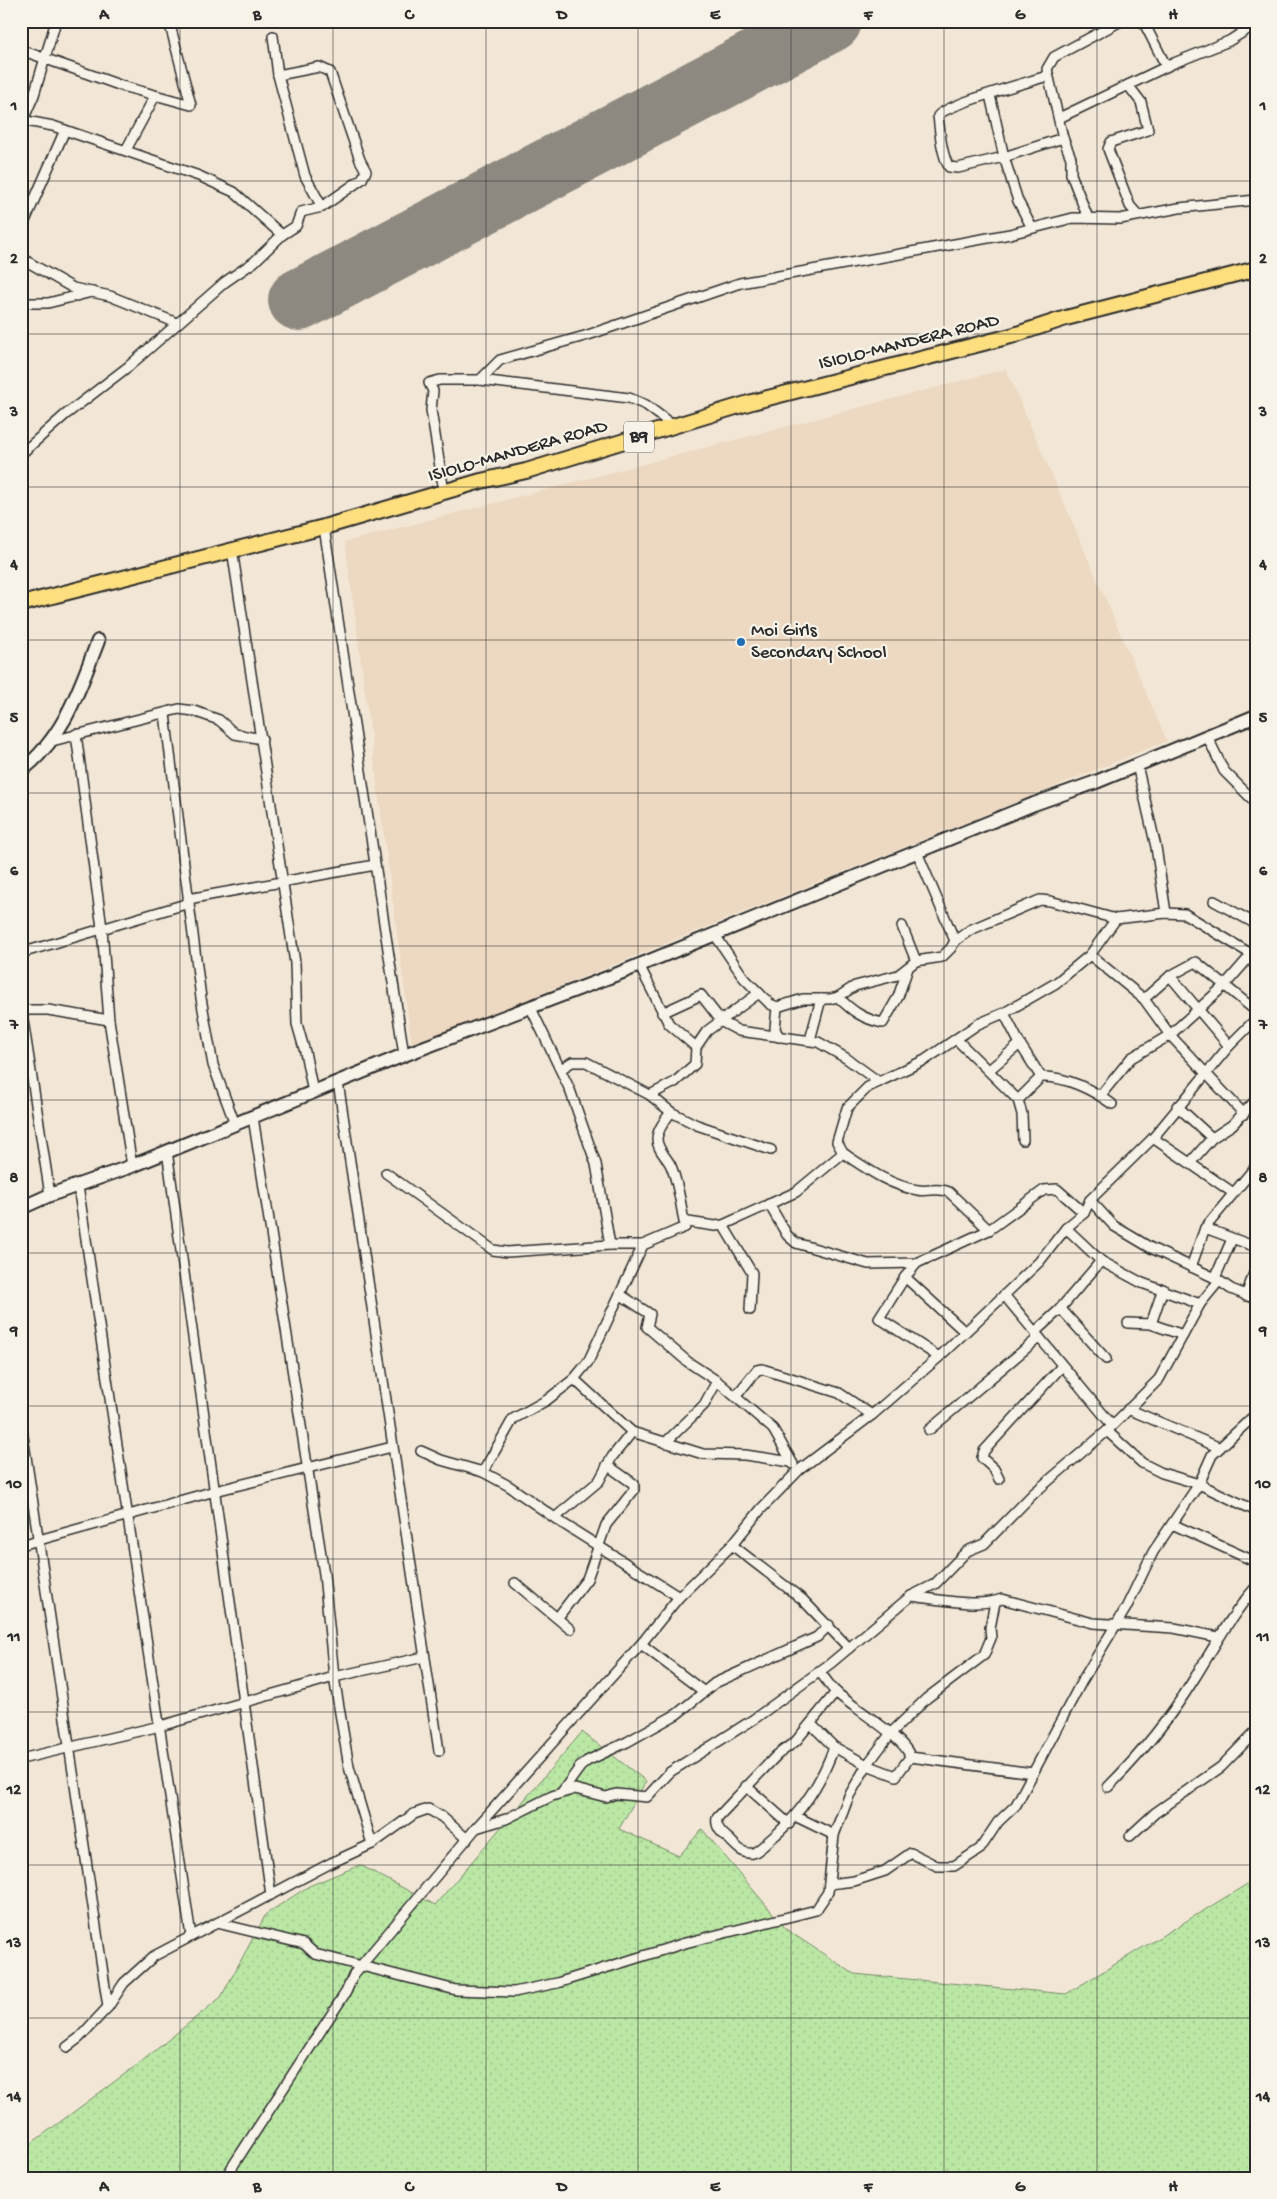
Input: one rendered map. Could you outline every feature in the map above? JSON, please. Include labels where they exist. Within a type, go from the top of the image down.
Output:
[{"type":"highway","name":"ISIOLO-MANDERA ROAD","points":[[21,604],[324,527],[675,427],[752,402],[1011,336],[1066,318],[1256,269]]},
{"type":"main road","points":[[21,771],[38,759],[70,714],[98,641]]},
{"type":"main road","points":[[21,1208],[50,1195],[132,1166],[404,1055],[715,935],[1256,716]]},
{"type":"street","points":[[56,21],[34,95],[22,120],[65,130],[199,176],[234,192],[282,235]]},
{"type":"street","points":[[21,50],[155,96],[191,105],[169,21]]},
{"type":"street","points":[[1088,218],[1071,174],[1071,158],[1063,138],[1047,76],[1048,65],[1054,57],[1122,21]]},
{"type":"street","points":[[1144,21],[1166,66]]},
{"type":"street","points":[[1059,118],[1166,66],[1229,41],[1256,24]]},
{"type":"street","points":[[273,36],[278,76],[304,176],[322,206]]},
{"type":"street","points":[[21,454],[225,282],[254,262],[282,235],[296,226],[301,212],[322,206],[362,179],[366,171],[360,160],[330,72],[319,67],[278,76]]},
{"type":"street","points":[[1047,76],[990,95],[969,99],[939,113],[945,156],[949,167],[953,168],[1004,157],[1063,138]]},
{"type":"street","points":[[1128,85],[1141,102],[1148,130],[1111,142],[1108,148],[1130,206],[1138,215]]},
{"type":"street","points":[[990,95],[1004,157],[1018,201],[1032,228]]},
{"type":"street","points":[[126,150],[155,96]]},
{"type":"street","points":[[21,230],[65,130]]},
{"type":"street","points":[[480,380],[500,360],[588,335],[740,283],[1032,228],[1066,219],[1120,218],[1256,200]]},
{"type":"street","points":[[21,258],[73,288],[95,292],[177,323]]},
{"type":"street","points":[[21,304],[48,303],[95,292]]},
{"type":"street","points":[[444,492],[431,410],[433,391],[429,383],[440,380],[480,380],[628,398],[646,405],[675,427]]},
{"type":"street","points":[[324,527],[404,1055]]},
{"type":"street","points":[[232,549],[295,963],[297,1024],[313,1092]]},
{"type":"street","points":[[52,741],[180,709],[194,710],[219,720],[235,734],[262,739]]},
{"type":"street","points":[[165,714],[201,998],[213,1065],[235,1124]]},
{"type":"street","points":[[76,734],[102,928],[109,1020],[132,1166]]},
{"type":"street","points":[[1207,736],[1224,771],[1256,803]]},
{"type":"street","points":[[1137,765],[1156,847],[1166,913]]},
{"type":"street","points":[[917,852],[955,941]]},
{"type":"street","points":[[21,953],[189,901],[283,880],[375,865]]},
{"type":"street","points":[[715,935],[744,978],[770,1004],[777,1007],[803,999],[838,997],[855,986],[890,978],[916,961],[942,957],[955,941],[980,925],[1040,900],[1116,919],[1166,913],[1185,914],[1255,952],[1225,985],[1170,1035],[1131,1058],[1100,1096]]},
{"type":"street","points":[[1214,901],[1256,924]]},
{"type":"street","points":[[989,1230],[949,1192],[940,1188],[918,1190],[901,1186],[871,1172],[843,1153],[837,1142],[847,1108],[856,1096],[879,1082],[925,1060],[978,1024],[1056,983],[1090,956],[1116,919]]},
{"type":"street","points":[[902,926],[916,961]]},
{"type":"street","points":[[1090,956],[1144,999],[1170,1035],[1244,1114]]},
{"type":"street","points":[[1144,999],[1170,976],[1196,962],[1256,1011]]},
{"type":"street","points":[[639,965],[669,1024],[696,1047]]},
{"type":"street","points":[[838,997],[857,1015],[866,1020],[883,1023],[898,997],[908,967]]},
{"type":"street","points":[[1170,976],[1199,1008],[1229,1046]]},
{"type":"street","points":[[650,1095],[675,1082],[695,1064],[696,1047],[708,1031],[759,993]]},
{"type":"street","points":[[662,1013],[701,994],[722,1022],[749,1034],[810,1040],[831,1049],[879,1082]]},
{"type":"street","points":[[810,1040],[821,999]]},
{"type":"street","points":[[530,1006],[561,1069],[600,1179],[610,1245]]},
{"type":"street","points":[[777,1007],[775,1029],[779,1037]]},
{"type":"street","points":[[50,1195],[21,1009],[48,1010],[109,1020]]},
{"type":"street","points":[[1004,1012],[1020,1044],[1041,1077]]},
{"type":"street","points":[[225,2178],[360,1966],[466,1839],[641,1644],[679,1597],[732,1545],[760,1510],[799,1470],[872,1415],[939,1357],[1039,1262],[1066,1228],[1084,1213],[1090,1200],[1152,1138],[1229,1046],[1256,1019]]},
{"type":"street","points":[[956,1039],[1018,1100],[1022,1114],[1023,1140]]},
{"type":"street","points":[[989,1070],[1020,1044]]},
{"type":"street","points":[[561,1069],[572,1062],[586,1062],[650,1095],[671,1112],[714,1132],[770,1150]]},
{"type":"street","points":[[1041,1077],[1060,1079],[1100,1096],[1112,1104]]},
{"type":"street","points":[[1018,1100],[1041,1077]]},
{"type":"street","points":[[338,1082],[438,1751]]},
{"type":"street","points":[[1190,1163],[1212,1138],[1244,1114],[1256,1100]]},
{"type":"street","points":[[1178,1106],[1212,1138]]},
{"type":"street","points":[[671,1112],[660,1129],[657,1140],[659,1148],[671,1165],[677,1184],[685,1226]]},
{"type":"street","points":[[253,1117],[324,1574],[334,1677],[349,1767],[372,1844]]},
{"type":"street","points":[[1152,1138],[1232,1192]]},
{"type":"street","points":[[167,1151],[271,1895]]},
{"type":"street","points":[[386,1173],[493,1250],[507,1252],[610,1245],[643,1245],[685,1226],[688,1222],[715,1226],[723,1224],[796,1192],[843,1153]]},
{"type":"street","points":[[1191,1267],[1205,1228],[1232,1192],[1256,1166]]},
{"type":"street","points":[[78,1186],[191,1936]]},
{"type":"street","points":[[769,1204],[787,1235],[796,1243],[868,1264],[917,1263],[989,1230],[1044,1190],[1057,1189],[1084,1213]]},
{"type":"street","points":[[1090,1200],[1114,1226],[1151,1248],[1217,1279],[1246,1296],[1256,1299]]},
{"type":"street","points":[[723,1224],[752,1273],[750,1310]]},
{"type":"street","points":[[1066,1228],[1101,1261],[1142,1283],[1163,1289],[1200,1304]]},
{"type":"street","points":[[1205,1228],[1256,1247]]},
{"type":"street","points":[[476,1828],[506,1819],[562,1792],[575,1788],[606,1797],[616,1794],[647,1798],[670,1772],[740,1728],[849,1648],[911,1596],[935,1584],[967,1551],[984,1544],[1034,1493],[1109,1428],[1159,1379],[1200,1304],[1217,1279],[1232,1239]]},
{"type":"street","points":[[483,1472],[513,1419],[547,1400],[574,1380],[594,1352],[643,1245]]},
{"type":"street","points":[[928,1430],[1036,1340],[1036,1331],[1060,1309],[1101,1261]]},
{"type":"street","points":[[917,1263],[905,1277],[878,1318],[939,1357]]},
{"type":"street","points":[[1246,1296],[1256,1268]]},
{"type":"street","points":[[905,1277],[965,1332]]},
{"type":"street","points":[[1151,1324],[1163,1289]]},
{"type":"street","points":[[621,1295],[650,1314],[647,1327],[688,1362],[736,1396],[773,1429],[791,1462],[799,1470]]},
{"type":"street","points":[[1004,1295],[1036,1331],[1109,1428],[1142,1463],[1162,1473],[1199,1484],[1256,1511]]},
{"type":"street","points":[[1060,1309],[1106,1359]]},
{"type":"street","points":[[1128,1323],[1151,1324],[1183,1335]]},
{"type":"street","points":[[999,1479],[994,1469],[982,1458],[984,1451],[1062,1366]]},
{"type":"street","points":[[736,1396],[757,1370],[762,1369],[839,1394],[872,1415]]},
{"type":"street","points":[[574,1380],[632,1432],[665,1443],[690,1448],[703,1454],[745,1455],[791,1462]]},
{"type":"street","points":[[665,1443],[704,1405],[717,1381]]},
{"type":"street","points":[[1128,1410],[1218,1447]]},
{"type":"street","points":[[829,1884],[854,1881],[885,1871],[911,1854],[937,1866],[954,1866],[986,1843],[998,1822],[1016,1806],[1082,1681],[1118,1623],[1152,1552],[1199,1484],[1212,1454],[1256,1414]]},
{"type":"street","points":[[21,1423],[108,2007]]},
{"type":"street","points":[[556,1517],[598,1481],[607,1464],[632,1432]]},
{"type":"street","points":[[21,1545],[215,1491],[392,1447]]},
{"type":"street","points":[[420,1451],[441,1460],[483,1472],[509,1486],[679,1597]]},
{"type":"street","points":[[558,1617],[587,1579],[606,1525],[634,1490],[634,1484],[607,1464]]},
{"type":"street","points":[[1172,1524],[1256,1562]]},
{"type":"street","points":[[732,1545],[802,1600],[829,1625],[849,1648]]},
{"type":"street","points":[[515,1583],[558,1617],[570,1629]]},
{"type":"street","points":[[1108,1787],[1180,1702],[1218,1637],[1256,1587]]},
{"type":"street","points":[[911,1596],[995,1602],[1002,1599],[1093,1623],[1118,1623],[1174,1628],[1218,1637]]},
{"type":"street","points":[[217,1923],[304,1944],[315,1954],[456,1990],[514,1992],[603,1970],[685,1943],[751,1925],[807,1914],[821,1904],[828,1892],[834,1835],[849,1796],[867,1765],[891,1733],[927,1698],[984,1655],[991,1638],[990,1628],[995,1602]]},
{"type":"street","points":[[562,1792],[580,1767],[587,1761],[627,1742],[676,1714],[722,1679],[817,1637],[829,1625]]},
{"type":"street","points":[[641,1644],[704,1691]]},
{"type":"street","points":[[21,1759],[244,1704],[334,1677],[424,1657]]},
{"type":"street","points":[[819,1671],[836,1692],[891,1733],[909,1752],[910,1757]]},
{"type":"street","points":[[834,1747],[818,1784],[789,1824],[753,1853],[746,1853],[739,1849],[720,1831],[716,1824],[726,1807],[812,1724],[836,1692]]},
{"type":"street","points":[[812,1724],[834,1747],[867,1765],[896,1776],[910,1757]]},
{"type":"street","points":[[1130,1836],[1154,1813],[1221,1767],[1256,1732]]},
{"type":"street","points":[[910,1757],[1033,1773]]},
{"type":"street","points":[[746,1786],[789,1824]]},
{"type":"street","points":[[67,2047],[79,2038],[108,2007],[124,1983],[143,1965],[191,1936],[372,1844],[414,1814],[428,1809],[436,1812],[466,1839]]},
{"type":"street","points":[[795,1816],[834,1835]]},
{"type":"shaded area","name":"Moi Girls Secondary School","points":[[1006,369],[1167,741],[412,1046],[345,542]]},
{"type":"green space","points":[[582,1732],[646,1781],[619,1829],[679,1856],[702,1829],[787,1930],[854,1974],[1066,1994],[1249,1883],[1256,1882],[1256,2178],[21,2178],[21,2160],[33,2142],[141,2062],[221,1997],[266,1914],[309,1886],[360,1865],[435,1905]]},
{"type":"runway","points":[[299,300],[831,21]]},
{"type":"place","name":"Moi Girls Secondary School","points":[[741,642]]}]
